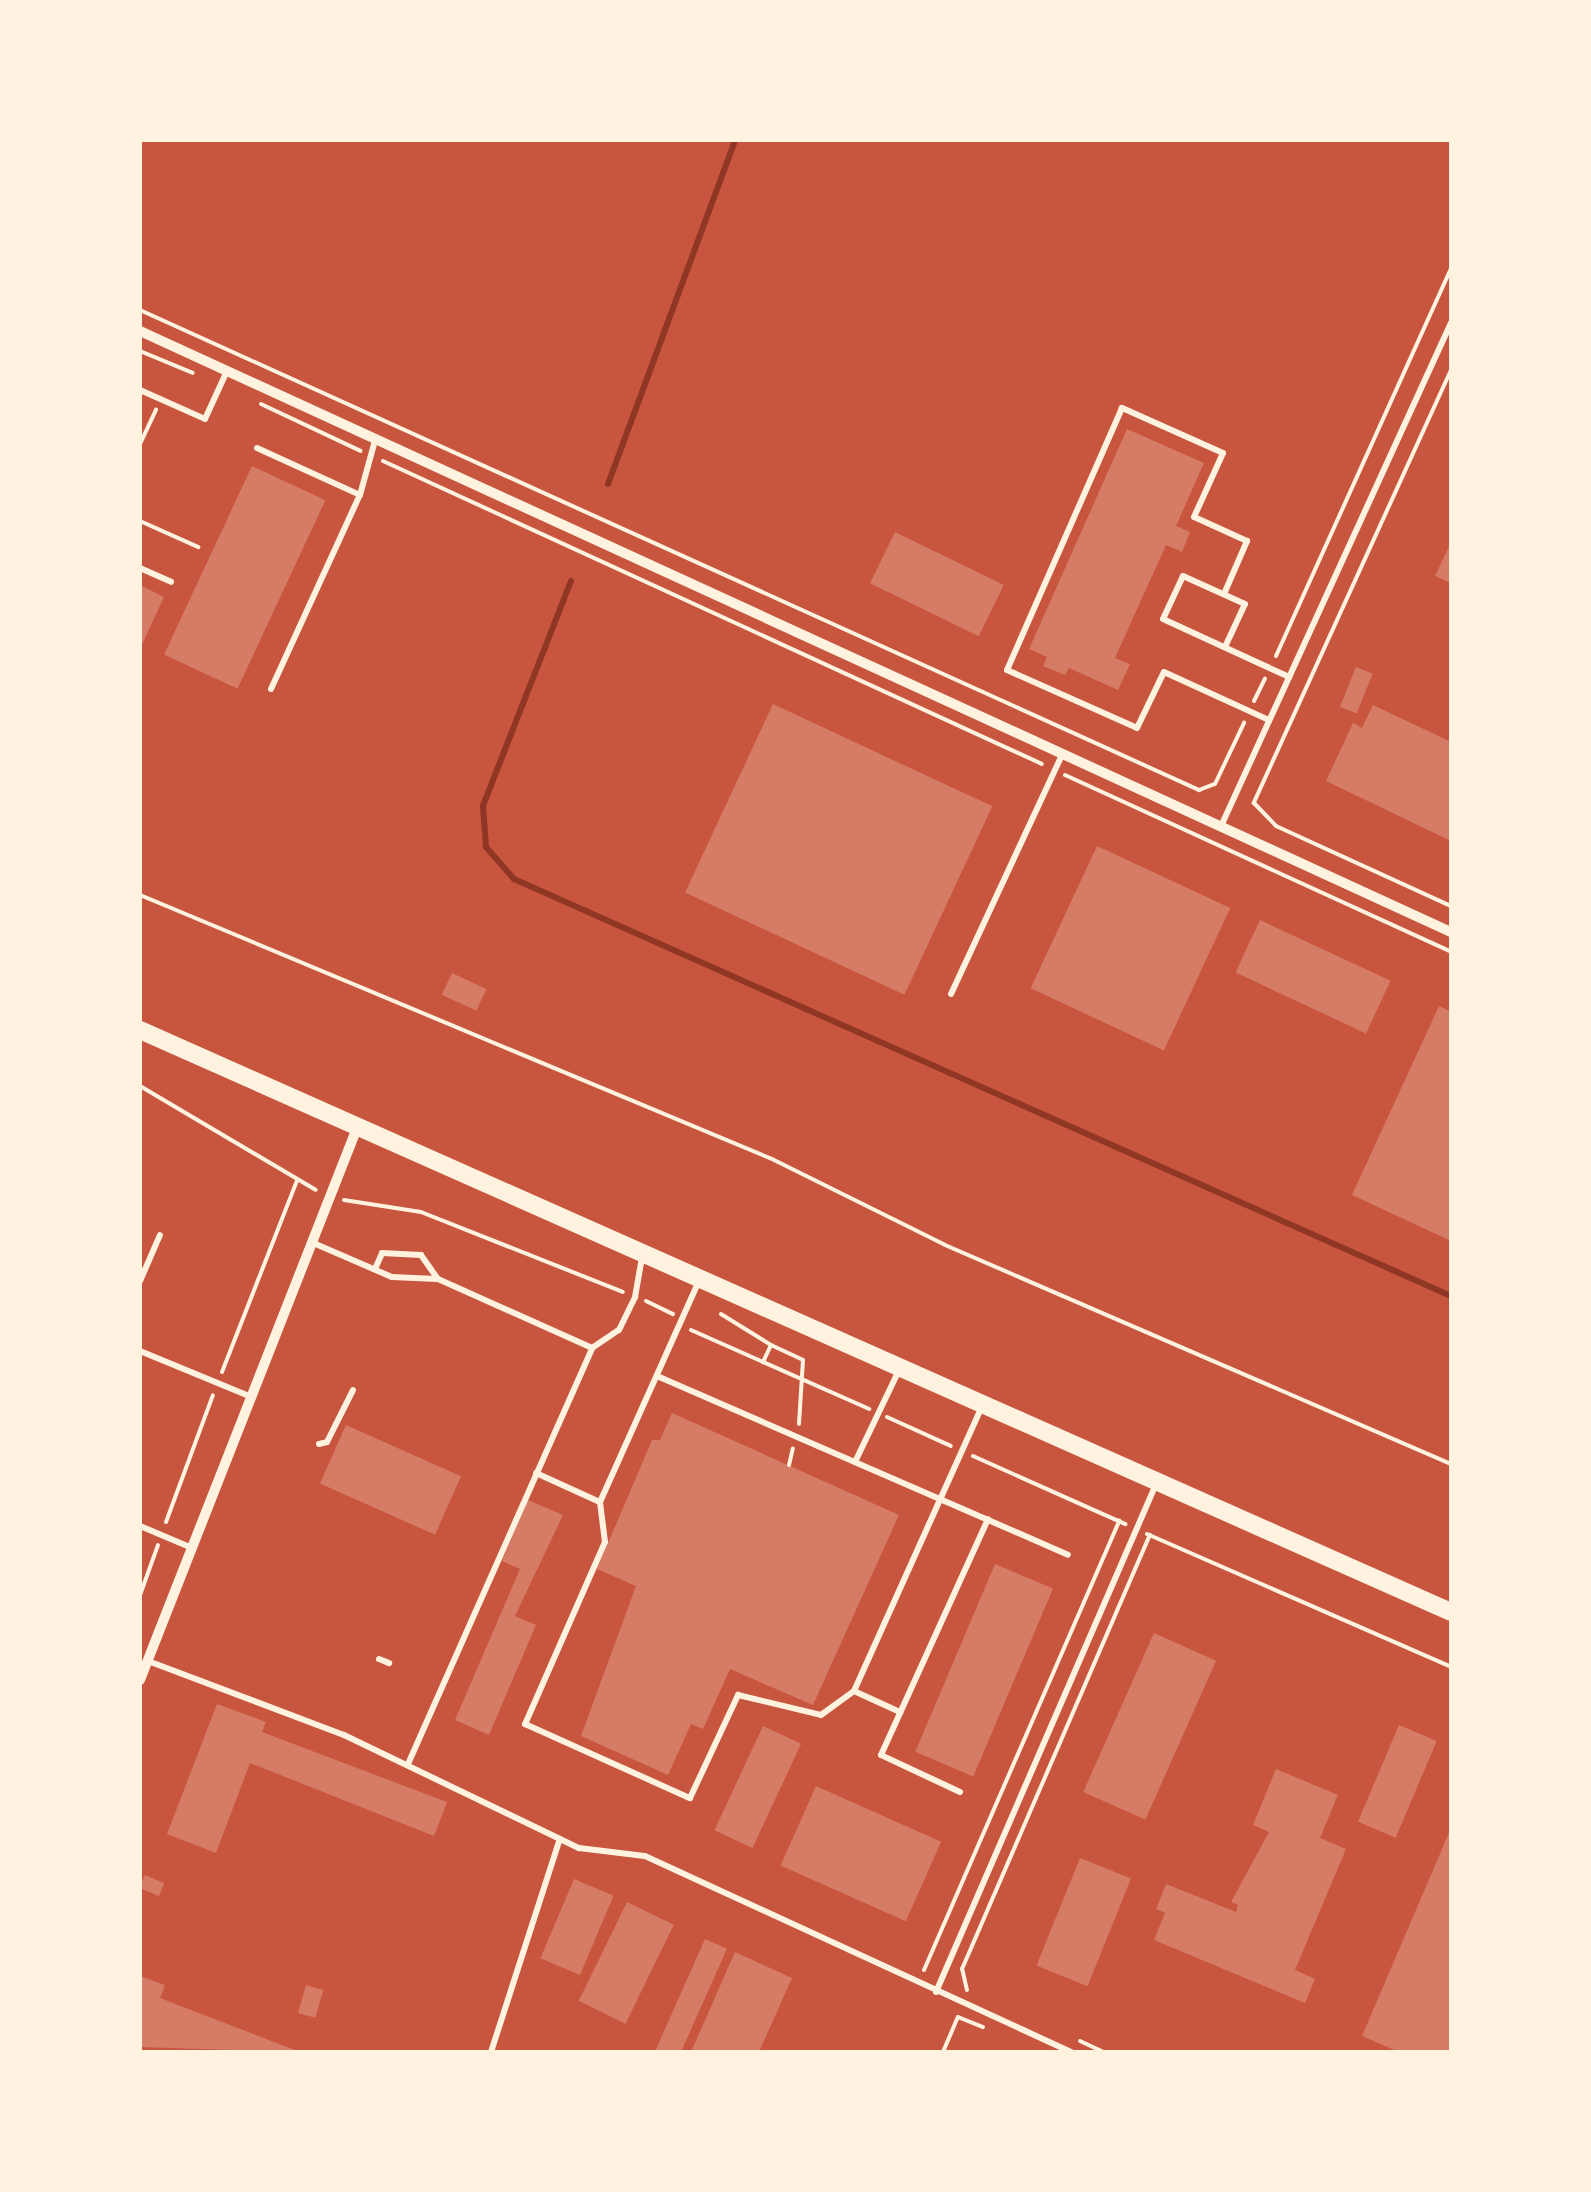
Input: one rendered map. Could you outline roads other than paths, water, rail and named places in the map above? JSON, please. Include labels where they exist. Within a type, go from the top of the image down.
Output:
[{"type":"main road","points":[[140,1030],[1451,1612]]},
{"type":"street","points":[[140,331],[377,436],[1451,932]]},
{"type":"street","points":[[140,1680],[327,1196],[357,1128]]},
{"type":"lane","points":[[1222,824],[1451,322]]},
{"type":"lane","points":[[140,390],[206,419],[227,370]]},
{"type":"lane","points":[[1224,594],[1248,541],[1194,518],[1222,453],[1122,408],[1006,670],[1137,728],[1164,672],[1270,720]]},
{"type":"lane","points":[[271,689],[360,494],[368,454],[377,436]]},
{"type":"lane","points":[[257,448],[360,494]]},
{"type":"lane","points":[[140,568],[171,582]]},
{"type":"lane","points":[[1225,647],[1245,604],[1183,576],[1163,620],[1289,677]]},
{"type":"lane","points":[[950,994],[1064,752]]},
{"type":"lane","points":[[140,1282],[160,1235]]},
{"type":"lane","points":[[310,1242],[392,1277],[438,1279],[592,1348]]},
{"type":"lane","points":[[408,1764],[592,1348],[619,1330],[635,1297],[644,1252]]},
{"type":"lane","points":[[375,1269],[382,1253],[421,1255],[438,1279]]},
{"type":"lane","points":[[700,1277],[600,1502],[604,1542],[525,1724],[690,1798],[738,1695],[822,1715],[854,1691],[983,1404]]},
{"type":"lane","points":[[140,1350],[249,1396]]},
{"type":"lane","points":[[856,1462],[900,1368]]},
{"type":"lane","points":[[658,1376],[1068,1555]]},
{"type":"lane","points":[[320,1444],[327,1442],[353,1390]]},
{"type":"lane","points":[[536,1473],[600,1502]]},
{"type":"lane","points":[[936,1992],[1157,1481]]},
{"type":"lane","points":[[960,1792],[880,1755],[988,1520]]},
{"type":"lane","points":[[140,1526],[190,1547]]},
{"type":"lane","points":[[379,1658],[389,1663]]},
{"type":"lane","points":[[147,1661],[230,1688],[408,1764],[579,1848],[646,1856],[1071,2052]]},
{"type":"lane","points":[[854,1691],[900,1712]]},
{"type":"lane","points":[[491,2052],[560,1839]]},
{"type":"waterway","points":[[608,484],[735,140]]},
{"type":"waterway","points":[[571,581],[483,806],[486,847],[514,879],[1451,1296]]}]
